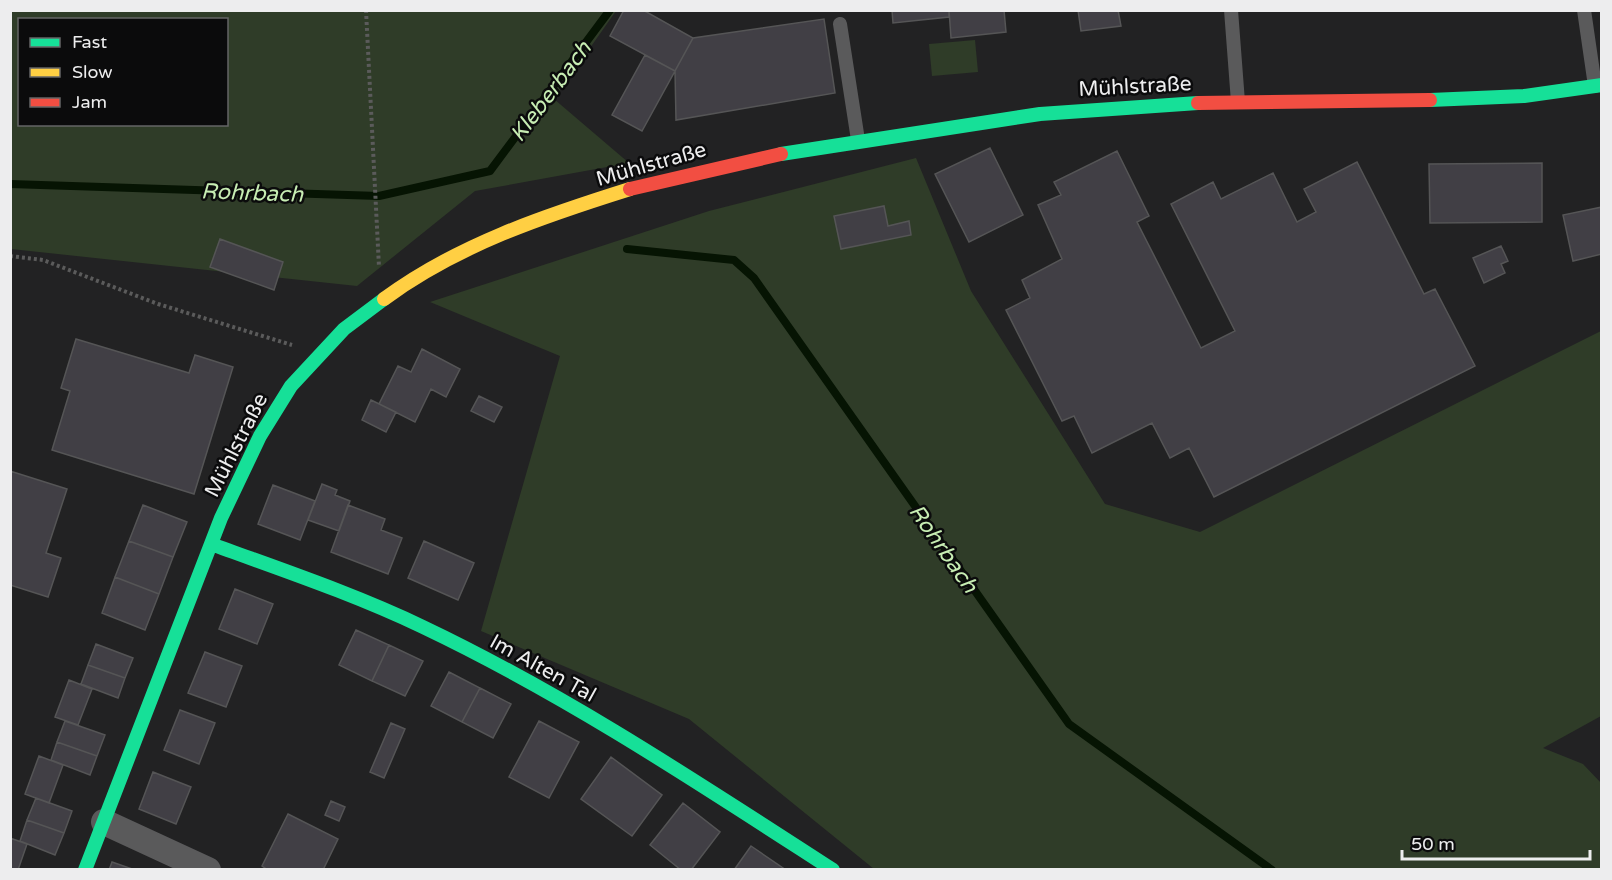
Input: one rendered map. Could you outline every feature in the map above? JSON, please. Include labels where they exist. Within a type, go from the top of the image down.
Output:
[{"type":"street","name":"Mühlstraße","points":[[85,870],[211,544],[267,423],[293,384],[320,353],[381,298],[456,253],[532,221],[707,168],[858,140],[1036,113],[1238,102],[1518,97],[1598,86]]},
{"type":"street","name":"Im Alten Tal","points":[[211,544],[337,589],[423,627],[491,662],[670,764],[833,870]]},
{"type":"street","points":[[104,822],[208,870]]},
{"type":"lane","points":[[1231,10],[1238,102]]},
{"type":"lane","points":[[1584,10],[1598,86]]},
{"type":"lane","points":[[840,24],[858,140]]},
{"type":"path","points":[[366,10],[381,298]]},
{"type":"path","points":[[10,256],[43,260],[158,304],[320,353]]},
{"type":"green space","points":[[11,11],[616,11],[554,99],[629,163],[475,191],[357,286],[11,249]]},
{"type":"green space","points":[[975,40],[978,72],[932,76],[929,44]]},
{"type":"green space","points":[[916,158],[971,291],[1105,504],[1200,532],[1601,331],[1601,716],[1543,748],[1583,764],[1601,783],[1601,869],[874,869],[689,719],[481,631],[560,356],[430,302],[709,211]]},
{"type":"building","points":[[624,10],[643,10],[693,38],[675,71],[610,36]]},
{"type":"building","points":[[892,10],[949,10],[949,17],[893,23]]},
{"type":"building","points":[[949,10],[1004,10],[1006,32],[951,38]]},
{"type":"building","points":[[1078,10],[1118,10],[1121,26],[1081,31]]},
{"type":"building","points":[[824,19],[835,93],[676,120],[675,71],[693,38]]},
{"type":"building","points":[[645,55],[675,71],[642,131],[612,115]]},
{"type":"building","points":[[990,148],[1023,215],[969,242],[935,174]]},
{"type":"building","points":[[1117,151],[1149,216],[1137,222],[1201,348],[1235,331],[1171,204],[1213,182],[1221,199],[1273,173],[1297,222],[1316,212],[1304,189],[1357,162],[1424,294],[1435,289],[1475,366],[1214,497],[1189,448],[1170,458],[1152,423],[1092,453],[1074,416],[1062,421],[1006,310],[1030,298],[1022,280],[1062,259],[1038,205],[1061,195],[1054,182]]},
{"type":"building","points":[[1542,163],[1542,222],[1430,223],[1429,164]]},
{"type":"building","points":[[884,206],[888,226],[909,221],[911,235],[841,249],[834,216]]},
{"type":"building","points":[[1602,207],[1602,254],[1573,261],[1563,215]]},
{"type":"building","points":[[220,239],[283,262],[274,290],[210,267]]},
{"type":"building","points":[[1501,246],[1508,261],[1501,264],[1505,273],[1484,283],[1473,258]]},
{"type":"building","points":[[76,339],[189,373],[195,355],[233,367],[194,494],[52,450],[70,391],[61,388]]},
{"type":"building","points":[[422,349],[460,369],[446,397],[431,389],[415,422],[379,404],[398,366],[411,372]]},
{"type":"building","points":[[479,396],[502,407],[494,422],[471,411]]},
{"type":"building","points":[[371,400],[396,412],[386,432],[362,420]]},
{"type":"building","points":[[10,471],[67,489],[46,553],[61,558],[48,597],[10,585]]},
{"type":"building","points":[[322,484],[337,490],[335,495],[350,501],[339,531],[308,520]]},
{"type":"building","points":[[273,485],[315,501],[300,540],[258,524]]},
{"type":"building","points":[[143,505],[187,522],[173,557],[129,541]]},
{"type":"building","points":[[348,505],[385,519],[381,530],[402,538],[388,574],[331,552]]},
{"type":"building","points":[[129,541],[173,557],[159,594],[115,577]]},
{"type":"building","points":[[424,541],[474,563],[458,600],[408,578]]},
{"type":"building","points":[[115,577],[159,594],[145,630],[102,613]]},
{"type":"building","points":[[235,589],[273,604],[257,644],[219,629]]},
{"type":"building","points":[[356,630],[389,645],[372,681],[339,665]]},
{"type":"building","points":[[96,644],[133,658],[125,678],[88,665]]},
{"type":"building","points":[[389,645],[423,661],[405,696],[372,681]]},
{"type":"building","points":[[205,652],[242,666],[226,707],[188,693]]},
{"type":"building","points":[[88,665],[125,678],[118,698],[81,684]]},
{"type":"building","points":[[449,672],[480,688],[462,722],[431,706]]},
{"type":"building","points":[[69,680],[92,689],[78,725],[55,717]]},
{"type":"building","points":[[480,688],[511,704],[493,738],[462,722]]},
{"type":"building","points":[[180,710],[215,723],[199,764],[164,750]]},
{"type":"building","points":[[65,721],[105,735],[97,756],[57,742]]},
{"type":"building","points":[[539,721],[579,742],[549,798],[509,777]]},
{"type":"building","points":[[391,723],[405,729],[384,778],[370,772]]},
{"type":"building","points":[[57,742],[97,756],[90,775],[51,760]]},
{"type":"building","points":[[39,756],[63,765],[49,803],[25,794]]},
{"type":"building","points":[[611,757],[662,795],[632,836],[581,799]]},
{"type":"building","points":[[153,772],[191,787],[176,824],[139,809]]},
{"type":"building","points":[[36,798],[72,811],[64,833],[27,820]]},
{"type":"building","points":[[331,801],[345,807],[339,821],[325,815]]},
{"type":"building","points":[[683,803],[720,832],[691,870],[681,870],[650,845]]},
{"type":"building","points":[[288,814],[338,839],[323,870],[268,870],[262,866]]},
{"type":"building","points":[[27,820],[64,833],[55,855],[20,841]]},
{"type":"building","points":[[10,838],[27,844],[18,870],[10,870]]},
{"type":"building","points":[[751,846],[786,870],[734,870]]},
{"type":"building","points":[[112,862],[135,870],[109,870]]},
{"type":"waterway","name":"Rohrbach","points":[[10,184],[379,196],[490,171],[610,10]]},
{"type":"waterway","name":"Rohrbach","points":[[627,249],[734,260],[754,278],[1069,724],[1272,870]]},
{"type":"traffic: fast","points":[[1430,100],[1524,96],[1602,85]]},
{"type":"traffic: fast","points":[[781,154],[1040,114],[1198,103]]},
{"type":"traffic: fast","points":[[85,870],[221,518],[260,436],[291,386],[344,329],[384,299]]},
{"type":"traffic: fast","points":[[211,544],[371,604],[476,653],[632,742],[833,870]]},
{"type":"traffic: slow","points":[[384,299],[441,263],[502,234],[630,189]]},
{"type":"traffic: jam","points":[[1198,103],[1430,100]]},
{"type":"traffic: jam","points":[[630,189],[781,154]]},
{"type":"water label","name":"Kleberbach","points":[[550,91]]}]
